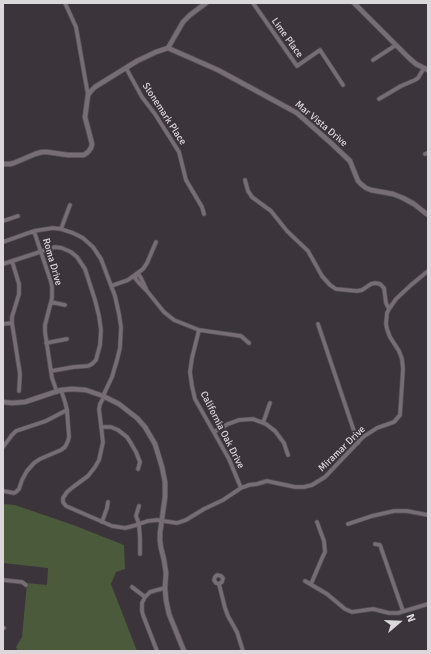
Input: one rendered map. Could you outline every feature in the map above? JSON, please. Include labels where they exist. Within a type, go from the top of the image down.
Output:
[{"type":"street","points":[[3,164],[14,163],[42,152],[84,155],[91,148],[92,144],[86,117],[88,95],[76,27],[65,3]]},
{"type":"street","points":[[88,95],[96,87],[143,58],[168,48],[183,22],[206,3]]},
{"type":"street","name":"Lime Place","points":[[252,3],[296,66],[320,50],[343,85]]},
{"type":"street","points":[[354,3],[409,58],[416,64],[426,69],[415,80],[378,98]]},
{"type":"street","points":[[372,60],[396,45]]},
{"type":"street","name":"Mar Vista Drive","points":[[168,48],[218,70],[292,110],[350,161],[358,181],[361,184],[371,190],[393,194],[403,198],[414,204],[428,215]]},
{"type":"street","name":"Stonemark Place","points":[[126,68],[142,97],[155,114],[179,152],[186,180],[202,207],[204,214]]},
{"type":"street","points":[[245,180],[252,198],[271,211],[287,231],[308,251],[322,276],[336,289],[357,291],[362,290],[371,284],[380,284],[384,288],[386,303],[389,309],[396,299],[428,271]]},
{"type":"street","points":[[61,229],[70,205]]},
{"type":"street","points":[[3,221],[18,216]]},
{"type":"street","points":[[3,242],[34,231],[53,228],[61,229],[74,233],[83,238],[93,247],[101,259],[111,286],[121,327],[120,348],[117,360],[99,409],[102,427],[111,427],[118,430],[127,438],[140,462],[138,469]]},
{"type":"street","name":"Roma Drive","points":[[3,491],[14,493],[20,489],[22,480],[34,463],[61,450],[65,447],[69,437],[67,410],[65,402],[52,378],[46,343],[45,325],[51,302],[52,287],[34,231]]},
{"type":"street","points":[[111,286],[137,275],[147,263],[156,242]]},
{"type":"street","points":[[3,264],[55,247],[71,252],[82,263],[85,269],[99,316],[100,345],[96,360],[88,366],[51,371]]},
{"type":"street","points":[[12,261],[18,279],[19,294],[12,317],[20,374],[19,391]]},
{"type":"street","points":[[137,275],[135,278],[156,304],[174,320],[199,330],[241,336],[249,343]]},
{"type":"street","points":[[51,302],[65,306]]},
{"type":"street","name":"Miramar Drive","points":[[102,427],[103,442],[95,467],[88,476],[67,492],[63,498],[63,502],[66,506],[112,526],[120,528],[133,526],[148,521],[177,523],[186,520],[223,500],[241,488],[267,481],[295,487],[312,485],[325,477],[363,437],[372,431],[394,422],[400,415],[403,370],[402,359],[387,329],[387,313],[389,309]]},
{"type":"street","points":[[3,324],[12,323]]},
{"type":"street","points":[[318,324],[358,443]]},
{"type":"street","name":"California Oak Drive","points":[[199,330],[190,372],[192,386],[196,399],[229,459],[241,488]]},
{"type":"street","points":[[46,343],[67,339]]},
{"type":"street","points":[[3,402],[24,402],[59,391],[72,389],[86,390],[119,404],[137,418],[145,427],[155,444],[165,482],[165,497],[160,541],[166,573],[166,600],[169,614],[184,651]]},
{"type":"street","points":[[263,423],[270,403]]},
{"type":"street","points":[[3,447],[16,431],[46,421],[67,410]]},
{"type":"street","points":[[214,432],[239,420],[253,419],[266,424],[275,431],[284,443],[288,455]]},
{"type":"street","points":[[102,522],[108,502]]},
{"type":"street","points":[[139,506],[136,516],[140,538],[140,554]]},
{"type":"street","points":[[348,524],[394,511],[407,511],[428,515]]},
{"type":"street","points":[[311,584],[325,552],[324,541],[317,522]]},
{"type":"street","points":[[375,544],[380,545],[403,611]]},
{"type":"street","points":[[3,580],[22,582],[26,585]]},
{"type":"street","points":[[305,581],[327,594],[345,609],[352,612],[373,609],[389,613],[398,613],[428,604]]},
{"type":"street","points":[[219,584],[225,608],[243,651]]},
{"type":"street","points":[[132,587],[145,597]]},
{"type":"street","points":[[157,651],[142,611],[142,603],[150,592],[165,588]]},
{"type":"green space","points":[[3,504],[15,505],[76,526],[124,545],[125,569],[116,572],[111,584],[137,651],[18,651],[16,647],[22,637],[27,583],[47,585],[48,568],[3,563]]}]
